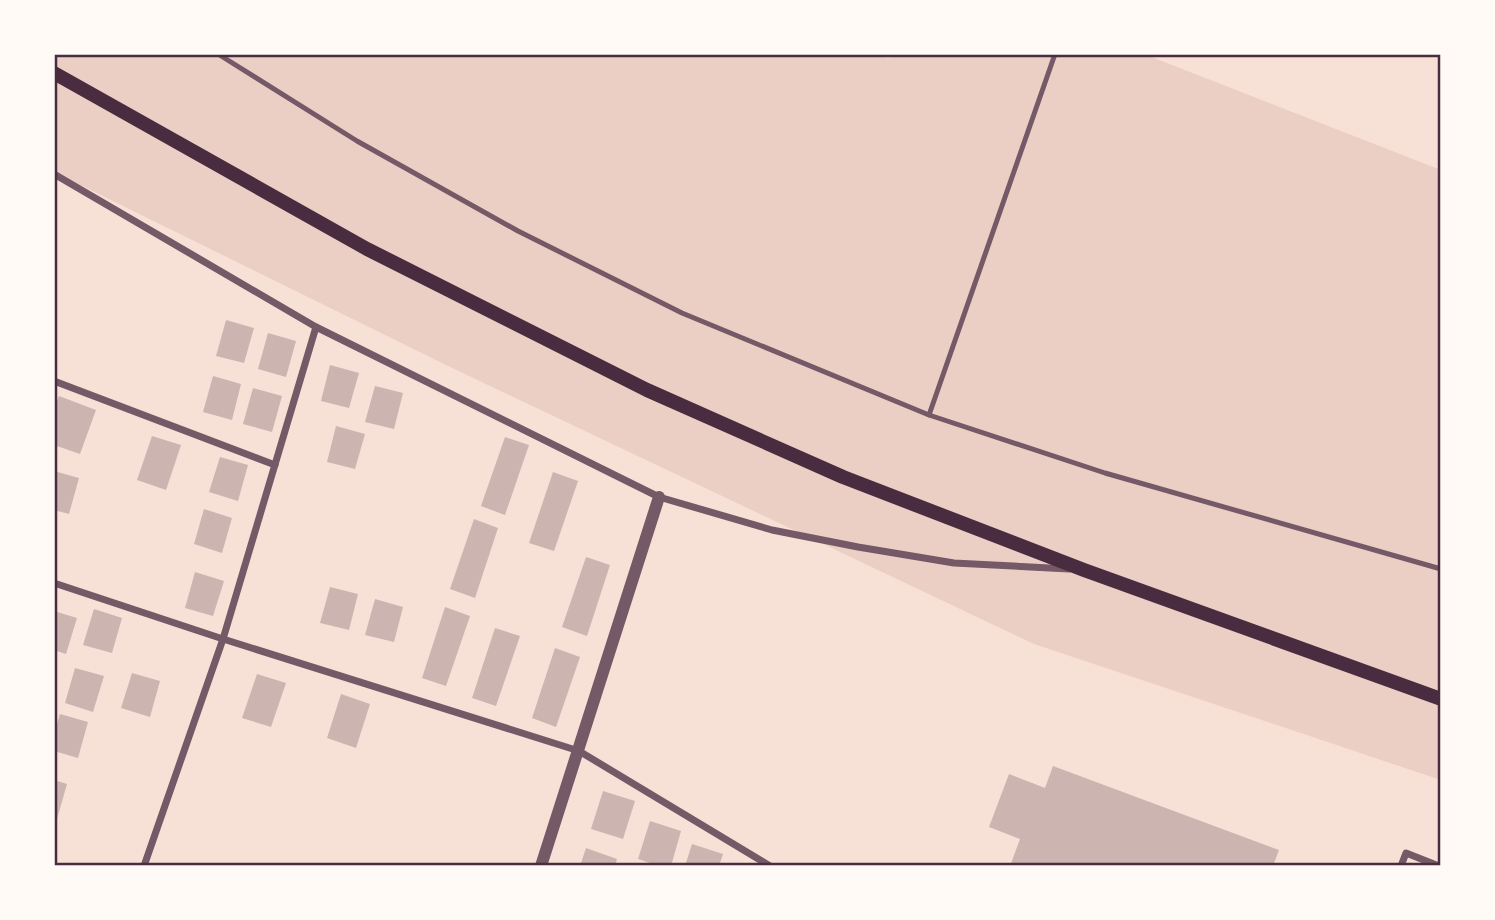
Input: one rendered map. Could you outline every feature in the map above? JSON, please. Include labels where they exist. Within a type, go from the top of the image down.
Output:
[{"type":"main road","points":[[54,73],[367,249],[647,390],[843,477],[1084,570],[1441,699]]},
{"type":"street","points":[[54,174],[316,327],[659,497],[772,530],[885,552],[954,563],[1084,570]]},
{"type":"street","points":[[144,866],[223,639],[316,327]]},
{"type":"street","points":[[54,381],[275,465]]},
{"type":"street","points":[[541,866],[659,497]]},
{"type":"street","points":[[54,583],[579,751],[770,866]]},
{"type":"street","points":[[1401,866],[1406,853],[1438,866]]},
{"type":"lane","points":[[218,54],[358,141],[518,231],[682,313],[929,415],[1105,473],[1441,569]]},
{"type":"lane","points":[[929,415],[1055,54]]},
{"type":"shaded area","points":[[54,54],[882,54],[887,58],[909,54],[1144,54],[1441,170],[1441,780],[1034,644],[448,366],[54,172]]},
{"type":"building","points":[[226,320],[254,328],[244,363],[216,356]]},
{"type":"building","points":[[268,333],[296,341],[286,377],[258,369]]},
{"type":"building","points":[[330,365],[359,373],[349,408],[321,401]]},
{"type":"building","points":[[213,376],[241,384],[232,420],[203,412]]},
{"type":"building","points":[[375,386],[403,393],[394,429],[365,422]]},
{"type":"building","points":[[253,388],[282,396],[272,432],[243,424]]},
{"type":"building","points":[[59,396],[96,410],[80,454],[54,445],[54,408]]},
{"type":"building","points":[[336,426],[365,434],[355,469],[327,462]]},
{"type":"building","points":[[152,436],[181,445],[166,490],[137,480]]},
{"type":"building","points":[[505,437],[529,445],[505,515],[481,506]]},
{"type":"building","points":[[220,457],[248,465],[238,501],[209,492]]},
{"type":"building","points":[[54,471],[79,478],[69,514],[54,510]]},
{"type":"building","points":[[553,472],[578,481],[554,551],[529,543]]},
{"type":"building","points":[[204,509],[232,518],[222,553],[194,544]]},
{"type":"building","points":[[474,519],[498,528],[475,598],[450,589]]},
{"type":"building","points":[[586,557],[610,565],[587,636],[562,627]]},
{"type":"building","points":[[195,572],[224,581],[213,616],[185,608]]},
{"type":"building","points":[[330,587],[358,594],[349,630],[320,623]]},
{"type":"building","points":[[375,599],[403,607],[394,642],[365,635]]},
{"type":"building","points":[[445,607],[470,616],[446,686],[422,678]]},
{"type":"building","points":[[94,609],[122,618],[112,653],[83,645]]},
{"type":"building","points":[[54,611],[77,618],[66,654],[54,650]]},
{"type":"building","points":[[495,628],[520,636],[496,706],[472,698]]},
{"type":"building","points":[[555,648],[580,657],[556,727],[532,718]]},
{"type":"building","points":[[75,668],[104,676],[93,712],[65,703]]},
{"type":"building","points":[[132,673],[160,681],[150,717],[121,708]]},
{"type":"building","points":[[257,674],[286,683],[271,727],[242,718]]},
{"type":"building","points":[[341,694],[370,704],[356,748],[327,738]]},
{"type":"building","points":[[60,714],[88,722],[78,758],[54,751],[54,734]]},
{"type":"building","points":[[1053,766],[1279,850],[1273,866],[1010,866],[1020,839],[989,827],[1009,774],[1045,788]]},
{"type":"building","points":[[54,780],[67,784],[57,819],[54,819]]},
{"type":"building","points":[[603,791],[635,801],[623,839],[591,829]]},
{"type":"building","points":[[650,821],[681,831],[671,866],[659,866],[638,859]]},
{"type":"building","points":[[692,844],[723,854],[719,866],[685,866]]},
{"type":"building","points":[[586,848],[617,859],[615,866],[580,866]]}]
